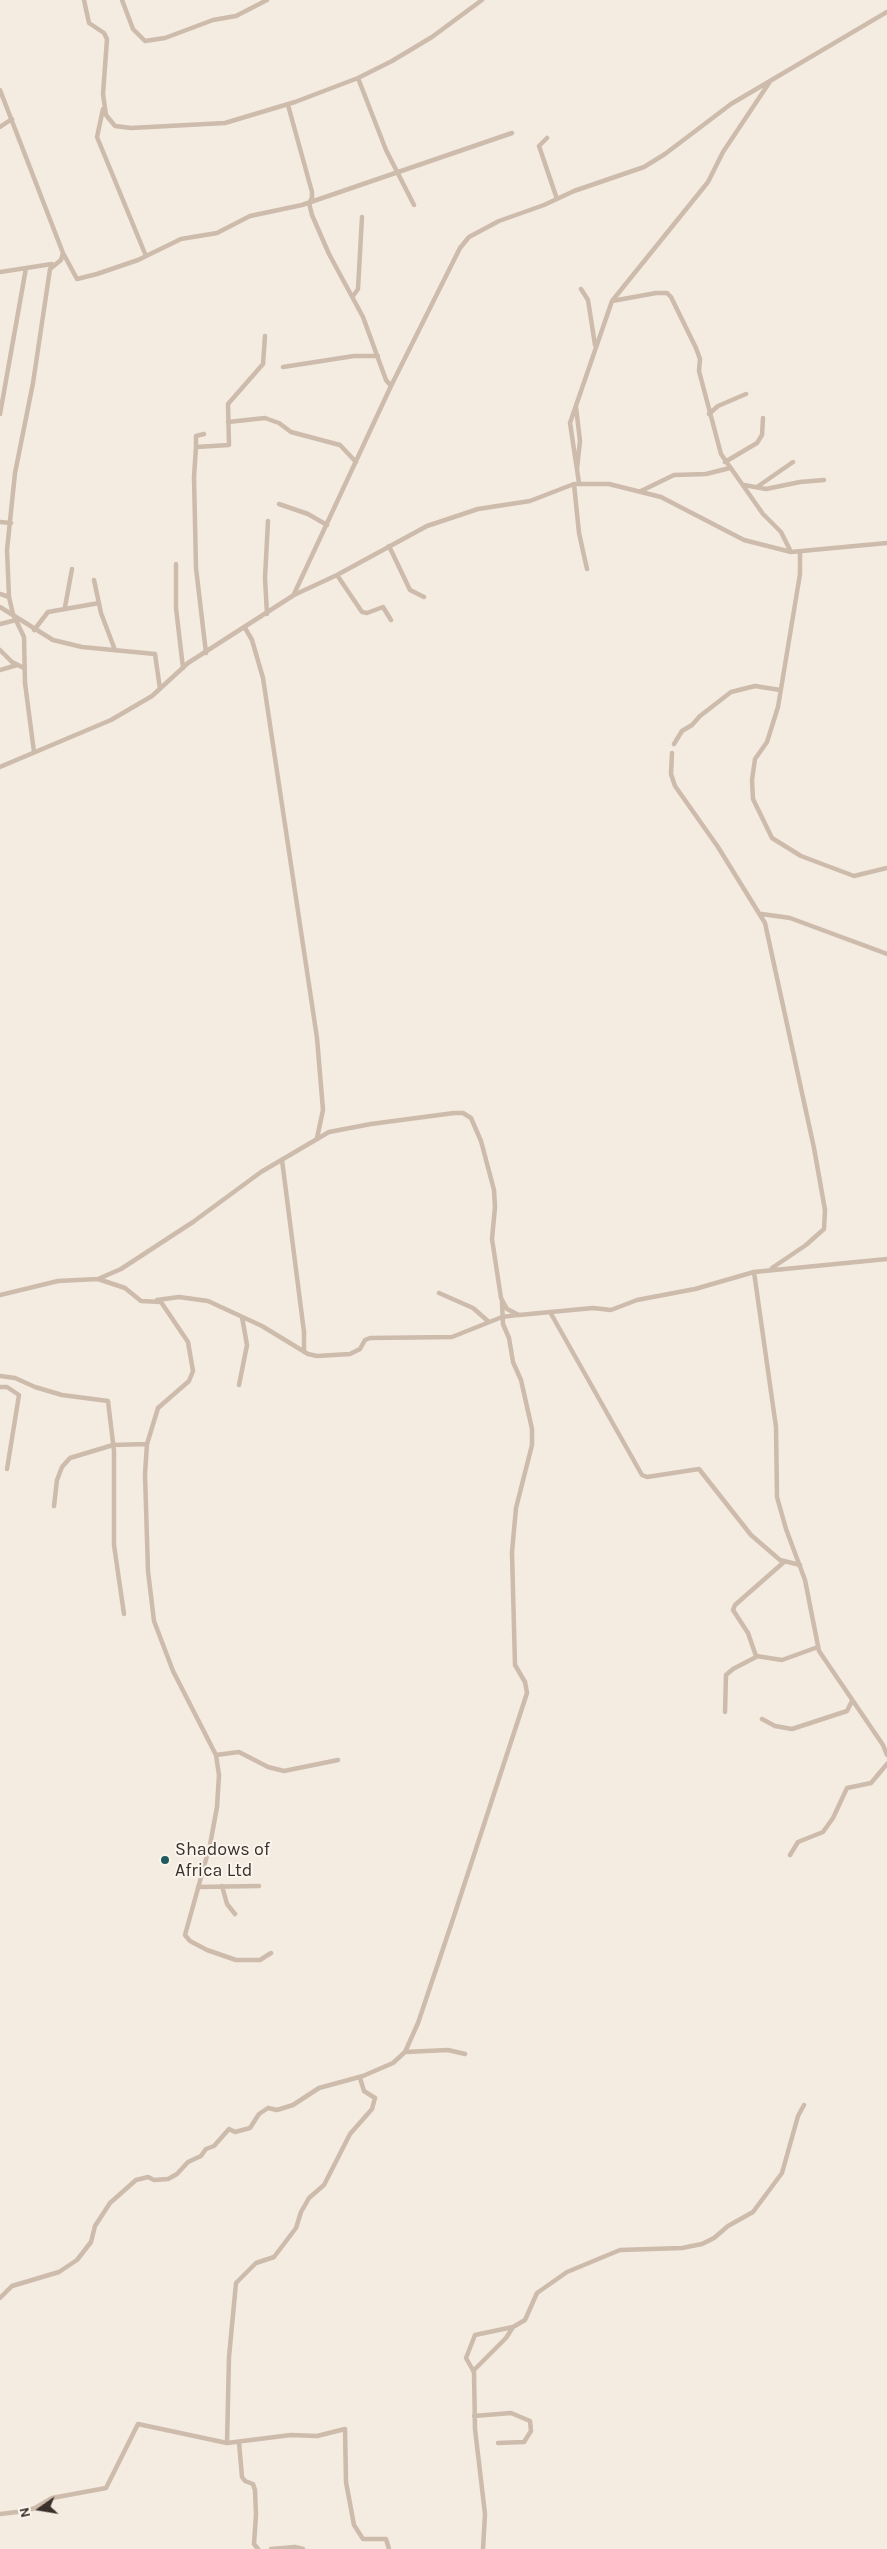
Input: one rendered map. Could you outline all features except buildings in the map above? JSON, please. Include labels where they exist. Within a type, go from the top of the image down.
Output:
[{"type":"street","points":[[84,0],[90,23],[104,33],[107,39],[104,108],[97,137],[146,256]]},
{"type":"street","points":[[122,0],[133,29],[145,41],[165,38],[208,21],[236,16],[267,0]]},
{"type":"street","points":[[104,108],[112,124],[131,128],[226,123],[288,105],[358,78],[432,37],[482,0]]},
{"type":"street","points":[[294,595],[391,386],[463,244],[478,230],[655,161],[714,115],[887,12]]},
{"type":"street","points":[[358,78],[397,171],[414,206]]},
{"type":"street","points":[[577,470],[570,422],[612,301],[708,182],[723,152],[770,82]]},
{"type":"street","points":[[0,90],[63,253],[77,278],[130,263],[181,239],[217,233],[250,216],[308,203],[512,133]]},
{"type":"street","points":[[288,105],[313,195],[308,203]]},
{"type":"street","points":[[0,127],[12,119]]},
{"type":"street","points":[[547,138],[538,146],[557,199]]},
{"type":"street","points":[[308,203],[329,254],[368,327],[386,380],[391,386]]},
{"type":"street","points":[[353,296],[358,289],[362,217]]},
{"type":"street","points":[[0,272],[52,264],[61,260],[63,253]]},
{"type":"street","points":[[34,752],[24,668],[22,631],[13,614],[9,597],[6,550],[11,523],[15,473],[33,383],[52,264]]},
{"type":"street","points":[[0,414],[24,289],[26,268]]},
{"type":"street","points":[[581,289],[588,300],[595,347]]},
{"type":"street","points":[[612,301],[656,293],[669,294],[686,324],[700,359],[699,371],[709,414],[717,446],[724,462],[744,485],[763,514],[781,532],[791,552]]},
{"type":"street","points":[[196,447],[229,445],[229,402],[263,364],[265,336]]},
{"type":"street","points":[[283,367],[354,356],[378,356]]},
{"type":"street","points":[[709,414],[718,406],[746,394]]},
{"type":"street","points":[[576,407],[580,441],[576,484],[579,533],[587,569]]},
{"type":"street","points":[[228,422],[264,418],[279,423],[291,432],[340,446],[356,462]]},
{"type":"street","points":[[724,462],[757,443],[762,435],[762,418]]},
{"type":"street","points":[[204,434],[196,436],[194,477],[196,560],[206,653]]},
{"type":"street","points":[[757,487],[793,462]]},
{"type":"street","points":[[642,491],[674,475],[706,474],[730,468]]},
{"type":"street","points":[[744,485],[771,488],[800,482],[824,480]]},
{"type":"street","points":[[0,767],[111,720],[160,689],[183,668],[294,595],[337,575],[437,522],[494,506],[530,501],[576,484],[610,484],[642,491],[676,504],[744,540],[791,552],[887,542]]},
{"type":"street","points":[[279,504],[308,514],[327,524]]},
{"type":"street","points":[[267,614],[265,578],[268,520]]},
{"type":"street","points":[[0,522],[11,523]]},
{"type":"street","points":[[389,546],[410,590],[424,597]]},
{"type":"street","points":[[800,552],[800,574],[778,707],[764,748],[755,759],[752,799],[766,830],[772,838],[801,856],[851,875],[860,876],[887,868]]},
{"type":"street","points":[[176,564],[176,601],[183,668]]},
{"type":"street","points":[[65,608],[72,569]]},
{"type":"street","points":[[337,575],[362,612],[367,613],[383,607],[392,620]]},
{"type":"street","points":[[94,580],[99,603],[115,650]]},
{"type":"street","points":[[0,594],[9,597]]},
{"type":"street","points":[[34,630],[44,614],[65,608],[99,603]]},
{"type":"street","points":[[0,607],[52,640],[154,654],[160,689]]},
{"type":"street","points":[[0,624],[16,620]]},
{"type":"street","points":[[245,628],[252,640],[263,678],[317,1038],[324,1110],[317,1140]]},
{"type":"street","points":[[0,650],[17,665],[24,668]]},
{"type":"street","points":[[0,670],[24,661]]},
{"type":"street","points":[[674,744],[682,731],[692,726],[700,716],[731,692],[755,686],[780,690]]},
{"type":"street","points":[[672,753],[671,774],[675,786],[718,847],[748,898],[762,914],[783,1000],[825,1210],[824,1229],[819,1235],[771,1269]]},
{"type":"street","points":[[762,914],[790,918],[887,954]]},
{"type":"street","points":[[0,1295],[58,1281],[98,1279],[121,1269],[176,1234],[261,1172],[333,1131],[447,1113],[462,1113],[471,1118],[478,1132],[494,1190],[492,1245],[502,1302],[502,1316],[510,1343],[513,1362],[521,1380],[532,1428],[532,1445],[516,1508],[512,1552],[515,1665],[525,1682],[527,1693],[501,1777],[475,1847],[418,2023],[405,2052],[393,2063],[360,2078],[319,2088],[293,2105],[275,2110],[268,2108],[260,2114],[250,2128],[234,2132],[229,2130],[214,2146],[206,2148],[200,2156],[188,2162],[177,2174],[168,2179],[154,2180],[148,2177],[136,2180],[110,2203],[95,2226],[87,2249],[77,2260],[59,2272],[12,2286],[0,2298]]},
{"type":"street","points":[[282,1160],[304,1332],[304,1352]]},
{"type":"street","points":[[98,1279],[125,1288],[141,1301],[194,1298],[208,1301],[262,1326],[304,1352],[317,1356],[350,1354],[360,1349],[365,1340],[370,1338],[450,1338],[470,1332],[502,1316],[593,1308],[614,1310],[637,1300],[695,1289],[771,1269],[887,1258]]},
{"type":"street","points":[[754,1272],[776,1427],[778,1497],[786,1529],[807,1586],[818,1648],[821,1656],[883,1745],[887,1755]]},
{"type":"street","points":[[439,1293],[473,1308],[489,1322]]},
{"type":"street","points":[[157,1300],[165,1306],[170,1317],[186,1338],[193,1368],[189,1381],[159,1406],[147,1444],[148,1560],[154,1621],[173,1671],[216,1756],[220,1781],[210,1845],[184,1932],[186,1938],[207,1950],[236,1960],[260,1960],[271,1953]]},
{"type":"street","points":[[502,1302],[507,1310],[519,1315]]},
{"type":"street","points":[[550,1312],[642,1475],[647,1477],[700,1470],[745,1529],[784,1562],[800,1565]]},
{"type":"street","points":[[239,1385],[247,1345],[242,1317]]},
{"type":"street","points":[[0,1376],[15,1378],[35,1387],[62,1395],[107,1400],[113,1445],[114,1545],[124,1614]]},
{"type":"street","points":[[0,1387],[7,1387],[19,1395],[7,1469]]},
{"type":"street","points":[[54,1506],[56,1486],[65,1462],[88,1451],[113,1445],[147,1444]]},
{"type":"street","points":[[784,1562],[733,1607],[748,1633],[754,1654],[758,1656],[782,1660],[818,1648]]},
{"type":"street","points":[[726,1712],[726,1675],[733,1668],[758,1656]]},
{"type":"street","points":[[762,1719],[775,1726],[792,1729],[847,1711],[852,1701]]},
{"type":"street","points":[[216,1756],[239,1752],[268,1767],[284,1771],[338,1760]]},
{"type":"street","points":[[790,1855],[798,1842],[823,1832],[835,1813],[845,1790],[850,1786],[871,1783],[887,1764]]},
{"type":"street","points":[[222,1886],[228,1904],[235,1914]]},
{"type":"street","points":[[198,1887],[259,1886]]},
{"type":"street","points":[[405,2052],[448,2050],[465,2054]]},
{"type":"street","points":[[227,2443],[229,2357],[236,2283],[256,2264],[274,2257],[296,2228],[301,2212],[309,2198],[324,2185],[350,2134],[372,2109],[375,2098],[364,2091],[360,2078]]},
{"type":"street","points":[[474,2371],[514,2327],[528,2317],[537,2293],[567,2272],[620,2250],[682,2248],[702,2244],[753,2212],[782,2172],[798,2116],[804,2105]]},
{"type":"street","points":[[483,2549],[485,2514],[474,2416],[474,2371],[466,2358],[476,2334],[514,2327]]},
{"type":"street","points":[[474,2416],[511,2413],[530,2421],[531,2431],[524,2442],[498,2443]]},
{"type":"street","points":[[0,2514],[35,2508],[52,2498],[106,2488],[138,2424],[227,2443],[291,2436],[318,2436],[345,2429],[346,2482],[354,2525],[362,2539],[386,2539],[389,2549]]},
{"type":"street","points":[[239,2442],[242,2477],[245,2481],[253,2484],[255,2490],[254,2544],[258,2549]]},
{"type":"street","points":[[272,2549],[295,2547],[303,2549]]},
{"type":"place","name":"Shadows of Africa Ltd","points":[[165,1860]]}]
